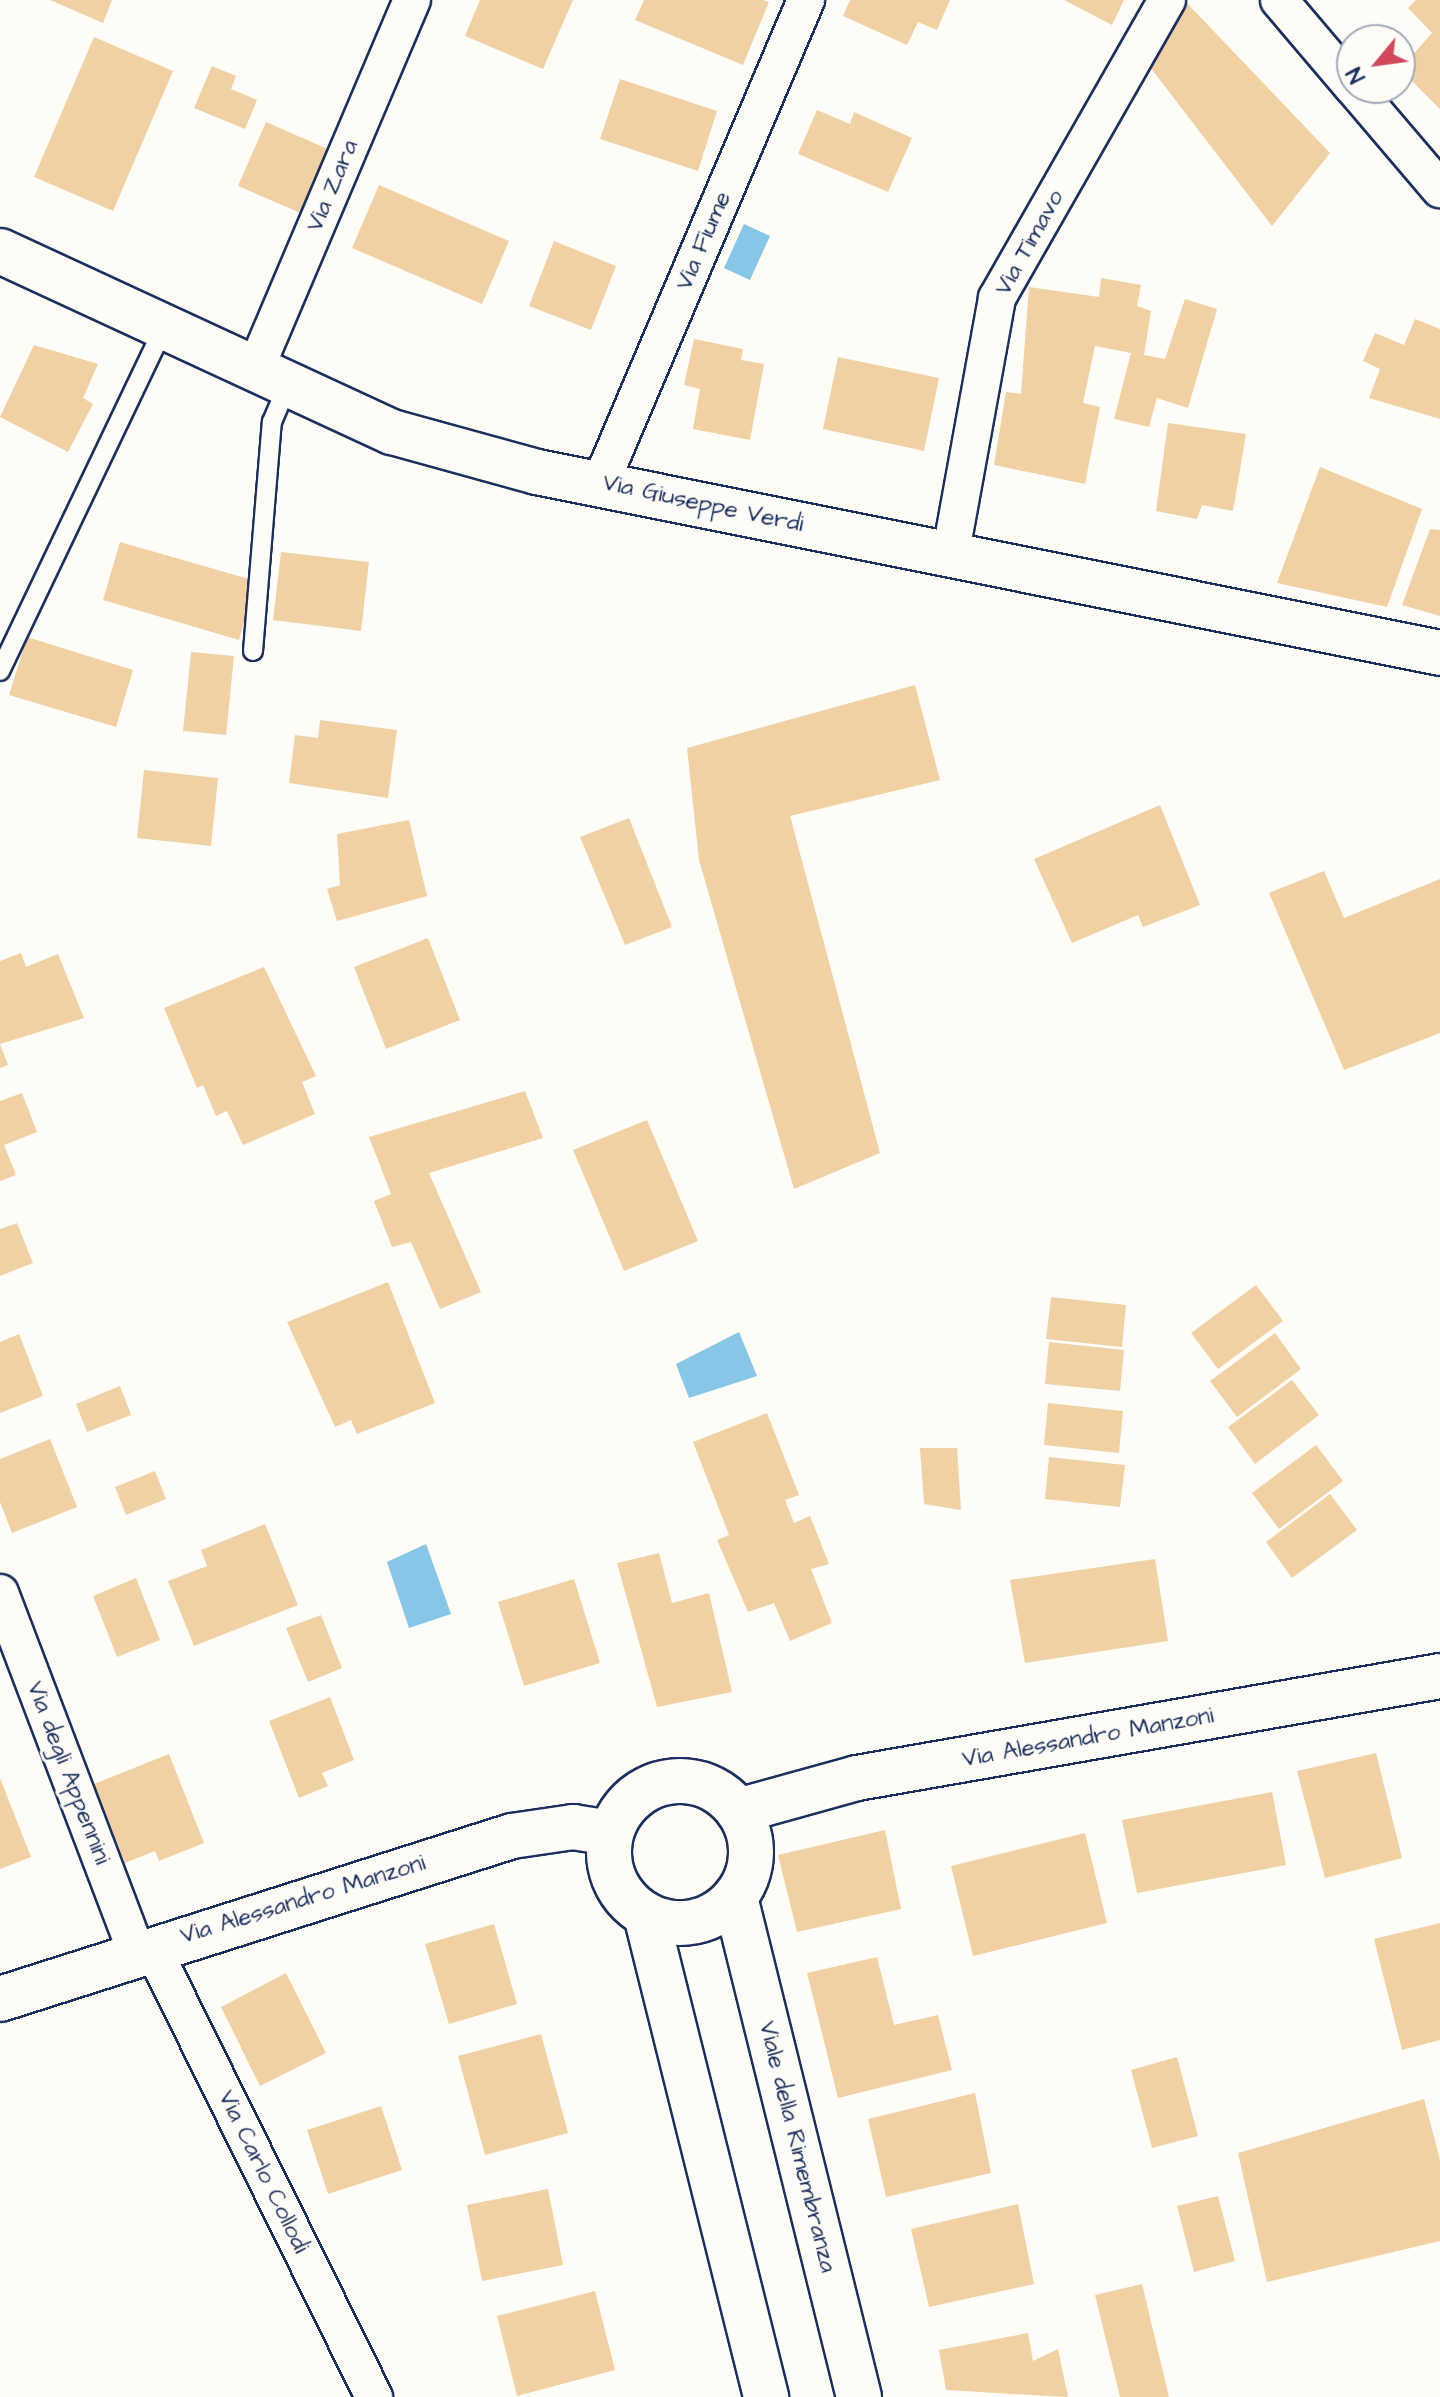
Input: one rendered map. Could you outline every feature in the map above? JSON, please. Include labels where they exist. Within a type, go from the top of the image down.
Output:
[{"type":"street","name":"Via Zara","points":[[270,379],[412,0]]},
{"type":"street","name":"Via Fiume","points":[[601,482],[806,0]]},
{"type":"street","name":"Via Timavo","points":[[950,557],[997,298],[1167,0]]},
{"type":"street","points":[[1279,0],[1336,67]]},
{"type":"street","points":[[1368,104],[1440,189]]},
{"type":"street","name":"Via Giuseppe Verdi","points":[[5,261],[392,432],[601,482],[950,557],[1440,653]]},
{"type":"street","name":"Via degli Appennini","points":[[0,1593],[144,1950]]},
{"type":"street","name":"Via Alessandro Manzoni","points":[[738,1811],[842,1781],[1440,1676]]},
{"type":"street","points":[[646,1915],[684,1923],[735,1897],[750,1863],[738,1811],[707,1785],[667,1781],[632,1799],[611,1833],[614,1880],[646,1915],[766,2397]]},
{"type":"street","name":"Via Alessandro Manzoni","points":[[0,1999],[144,1950],[523,1834],[573,1827],[611,1833]]},
{"type":"street","name":"Viale della Rimembranza","points":[[735,1897],[859,2397]]},
{"type":"street","name":"Via Carlo Collodi","points":[[144,1950],[374,2397]]},
{"type":"lane","points":[[0,671],[162,332]]},
{"type":"lane","points":[[253,651],[272,422],[270,379]]},
{"type":"water","points":[[744,224],[770,236],[750,280],[724,268]]},
{"type":"water","points":[[739,1332],[757,1376],[689,1398],[676,1364]]},
{"type":"water","points":[[426,1544],[451,1614],[409,1628],[387,1562]]},
{"type":"building","points":[[50,0],[112,0],[103,23]]},
{"type":"building","points":[[480,0],[573,0],[543,69],[465,36]]},
{"type":"building","points":[[644,0],[769,2],[743,65],[635,20]]},
{"type":"building","points":[[850,0],[950,0],[937,30],[918,22],[907,45],[843,16]]},
{"type":"building","points":[[1064,0],[1124,0],[1112,25]]},
{"type":"building","points":[[1184,0],[1330,153],[1272,226],[1150,67]]},
{"type":"building","points":[[1416,0],[1440,0],[1440,109],[1416,85],[1416,51],[1432,33],[1408,8]]},
{"type":"building","points":[[94,37],[173,71],[113,211],[34,177]]},
{"type":"building","points":[[212,66],[236,76],[231,89],[257,100],[245,129],[194,108]]},
{"type":"building","points":[[620,79],[717,111],[698,171],[600,139]]},
{"type":"building","points":[[817,110],[850,124],[854,112],[912,138],[888,192],[798,154]]},
{"type":"building","points":[[266,122],[330,150],[303,214],[238,186]]},
{"type":"building","points":[[379,185],[509,241],[482,304],[352,248]]},
{"type":"building","points":[[554,241],[616,266],[591,330],[529,306]]},
{"type":"building","points":[[1101,278],[1141,285],[1137,306],[1151,311],[1144,355],[1165,359],[1185,299],[1217,309],[1188,408],[1157,398],[1149,427],[1114,419],[1131,353],[1095,346],[1083,403],[1100,407],[1085,484],[994,465],[1006,392],[1021,394],[1029,287],[1099,297]]},
{"type":"building","points":[[1415,319],[1440,329],[1440,419],[1369,398],[1380,369],[1363,361],[1375,333],[1404,345]]},
{"type":"building","points":[[694,339],[743,349],[741,360],[764,364],[750,440],[693,429],[700,389],[684,385]]},
{"type":"building","points":[[34,345],[98,364],[83,398],[93,404],[68,452],[0,417]]},
{"type":"building","points":[[838,357],[939,378],[924,451],[823,429]]},
{"type":"building","points":[[1168,423],[1246,434],[1233,511],[1202,505],[1197,519],[1156,511]]},
{"type":"building","points":[[1320,467],[1422,509],[1387,607],[1277,583]]},
{"type":"building","points":[[1430,529],[1440,530],[1440,616],[1402,605]]},
{"type":"building","points":[[120,542],[256,581],[239,640],[103,600]]},
{"type":"building","points":[[281,552],[369,562],[361,631],[273,620]]},
{"type":"building","points":[[27,637],[133,670],[116,727],[9,695]]},
{"type":"building","points":[[191,652],[234,656],[226,735],[183,731]]},
{"type":"building","points":[[915,685],[940,780],[790,816],[880,1153],[794,1189],[699,860],[687,748]]},
{"type":"building","points":[[320,720],[397,730],[388,798],[289,783],[295,735],[318,738]]},
{"type":"building","points":[[144,770],[218,778],[211,846],[137,838]]},
{"type":"building","points":[[1160,805],[1200,905],[1143,927],[1138,915],[1072,943],[1034,859]]},
{"type":"building","points":[[629,818],[672,927],[625,945],[580,837]]},
{"type":"building","points":[[409,820],[427,896],[337,921],[327,889],[340,885],[337,834]]},
{"type":"building","points":[[1324,871],[1344,918],[1440,879],[1440,1033],[1344,1070],[1269,893]]},
{"type":"building","points":[[428,938],[460,1020],[386,1049],[354,967]]},
{"type":"building","points":[[21,953],[26,967],[58,954],[84,1018],[0,1044],[0,961]]},
{"type":"building","points":[[264,967],[316,1076],[302,1082],[315,1114],[243,1145],[227,1111],[216,1116],[203,1085],[197,1088],[164,1008]]},
{"type":"building","points":[[0,1044],[8,1065],[0,1068]]},
{"type":"building","points":[[525,1091],[543,1138],[429,1173],[481,1292],[440,1309],[411,1242],[392,1247],[374,1201],[391,1194],[369,1137]]},
{"type":"building","points":[[22,1093],[37,1132],[4,1145],[16,1175],[0,1181],[0,1101]]},
{"type":"building","points":[[647,1120],[698,1241],[624,1271],[573,1150]]},
{"type":"building","points":[[17,1223],[33,1263],[0,1276],[0,1229]]},
{"type":"building","points":[[388,1282],[435,1403],[357,1434],[351,1420],[335,1427],[287,1322]]},
{"type":"building","points":[[1256,1285],[1283,1321],[1218,1369],[1191,1333]]},
{"type":"building","points":[[1051,1297],[1126,1305],[1122,1347],[1046,1339]]},
{"type":"building","points":[[1275,1333],[1301,1369],[1237,1417],[1210,1381]]},
{"type":"building","points":[[19,1334],[43,1396],[0,1413],[0,1342]]},
{"type":"building","points":[[1049,1342],[1124,1350],[1120,1391],[1045,1384]]},
{"type":"building","points":[[1292,1380],[1319,1415],[1255,1464],[1228,1427]]},
{"type":"building","points":[[120,1386],[131,1415],[87,1432],[76,1404]]},
{"type":"building","points":[[1048,1403],[1123,1411],[1119,1453],[1044,1445]]},
{"type":"building","points":[[767,1413],[799,1495],[785,1500],[794,1523],[810,1516],[829,1564],[811,1569],[832,1623],[790,1641],[774,1603],[748,1612],[717,1540],[729,1535],[693,1442]]},
{"type":"building","points":[[50,1439],[77,1507],[12,1533],[0,1502],[0,1459]]},
{"type":"building","points":[[1316,1445],[1343,1481],[1279,1529],[1252,1493]]},
{"type":"building","points":[[920,1448],[957,1448],[961,1510],[924,1504]]},
{"type":"building","points":[[1049,1457],[1125,1465],[1120,1507],[1045,1499]]},
{"type":"building","points":[[155,1471],[166,1499],[126,1515],[115,1487]]},
{"type":"building","points":[[1330,1494],[1357,1530],[1292,1578],[1266,1542]]},
{"type":"building","points":[[265,1524],[298,1605],[194,1646],[168,1581],[207,1566],[201,1550]]},
{"type":"building","points":[[659,1553],[672,1603],[709,1593],[732,1692],[657,1707],[617,1563]]},
{"type":"building","points":[[1155,1559],[1168,1641],[1025,1663],[1010,1580]]},
{"type":"building","points":[[136,1578],[160,1640],[117,1657],[93,1596]]},
{"type":"building","points":[[574,1579],[600,1663],[524,1686],[498,1602]]},
{"type":"building","points":[[321,1615],[342,1668],[308,1682],[286,1628]]},
{"type":"building","points":[[330,1697],[354,1760],[322,1773],[328,1786],[299,1798],[269,1721]]},
{"type":"building","points":[[1376,1753],[1402,1858],[1325,1878],[1297,1771]]},
{"type":"building","points":[[169,1754],[204,1843],[159,1861],[155,1851],[125,1863],[94,1784]]},
{"type":"building","points":[[0,1778],[31,1857],[0,1869]]},
{"type":"building","points":[[1272,1792],[1286,1865],[1137,1893],[1122,1820]]},
{"type":"building","points":[[885,1830],[901,1909],[797,1932],[778,1855]]},
{"type":"building","points":[[1085,1833],[1107,1923],[973,1956],[951,1866]]},
{"type":"building","points":[[1440,1923],[1440,2040],[1402,2050],[1374,1939]]},
{"type":"building","points":[[494,1924],[517,2004],[449,2024],[425,1944]]},
{"type":"building","points":[[877,1957],[894,2025],[938,2015],[952,2070],[838,2098],[807,1973]]},
{"type":"building","points":[[286,1973],[326,2053],[260,2086],[221,2007]]},
{"type":"building","points":[[541,2034],[568,2133],[485,2155],[458,2056]]},
{"type":"building","points":[[1177,2057],[1198,2136],[1152,2148],[1131,2070]]},
{"type":"building","points":[[975,2093],[991,2173],[886,2197],[868,2119]]},
{"type":"building","points":[[1424,2099],[1440,2160],[1440,2241],[1267,2282],[1238,2153]]},
{"type":"building","points":[[381,2106],[402,2170],[328,2194],[307,2130]]},
{"type":"building","points":[[548,2189],[563,2265],[482,2281],[467,2205]]},
{"type":"building","points":[[1218,2196],[1235,2261],[1194,2272],[1177,2206]]},
{"type":"building","points":[[1018,2204],[1034,2284],[929,2307],[911,2229]]},
{"type":"building","points":[[1142,2284],[1169,2397],[1120,2397],[1095,2295]]},
{"type":"building","points":[[595,2291],[615,2370],[517,2396],[497,2316]]},
{"type":"building","points":[[1028,2333],[1033,2361],[1058,2349],[1068,2397],[946,2390],[939,2350]]}]
